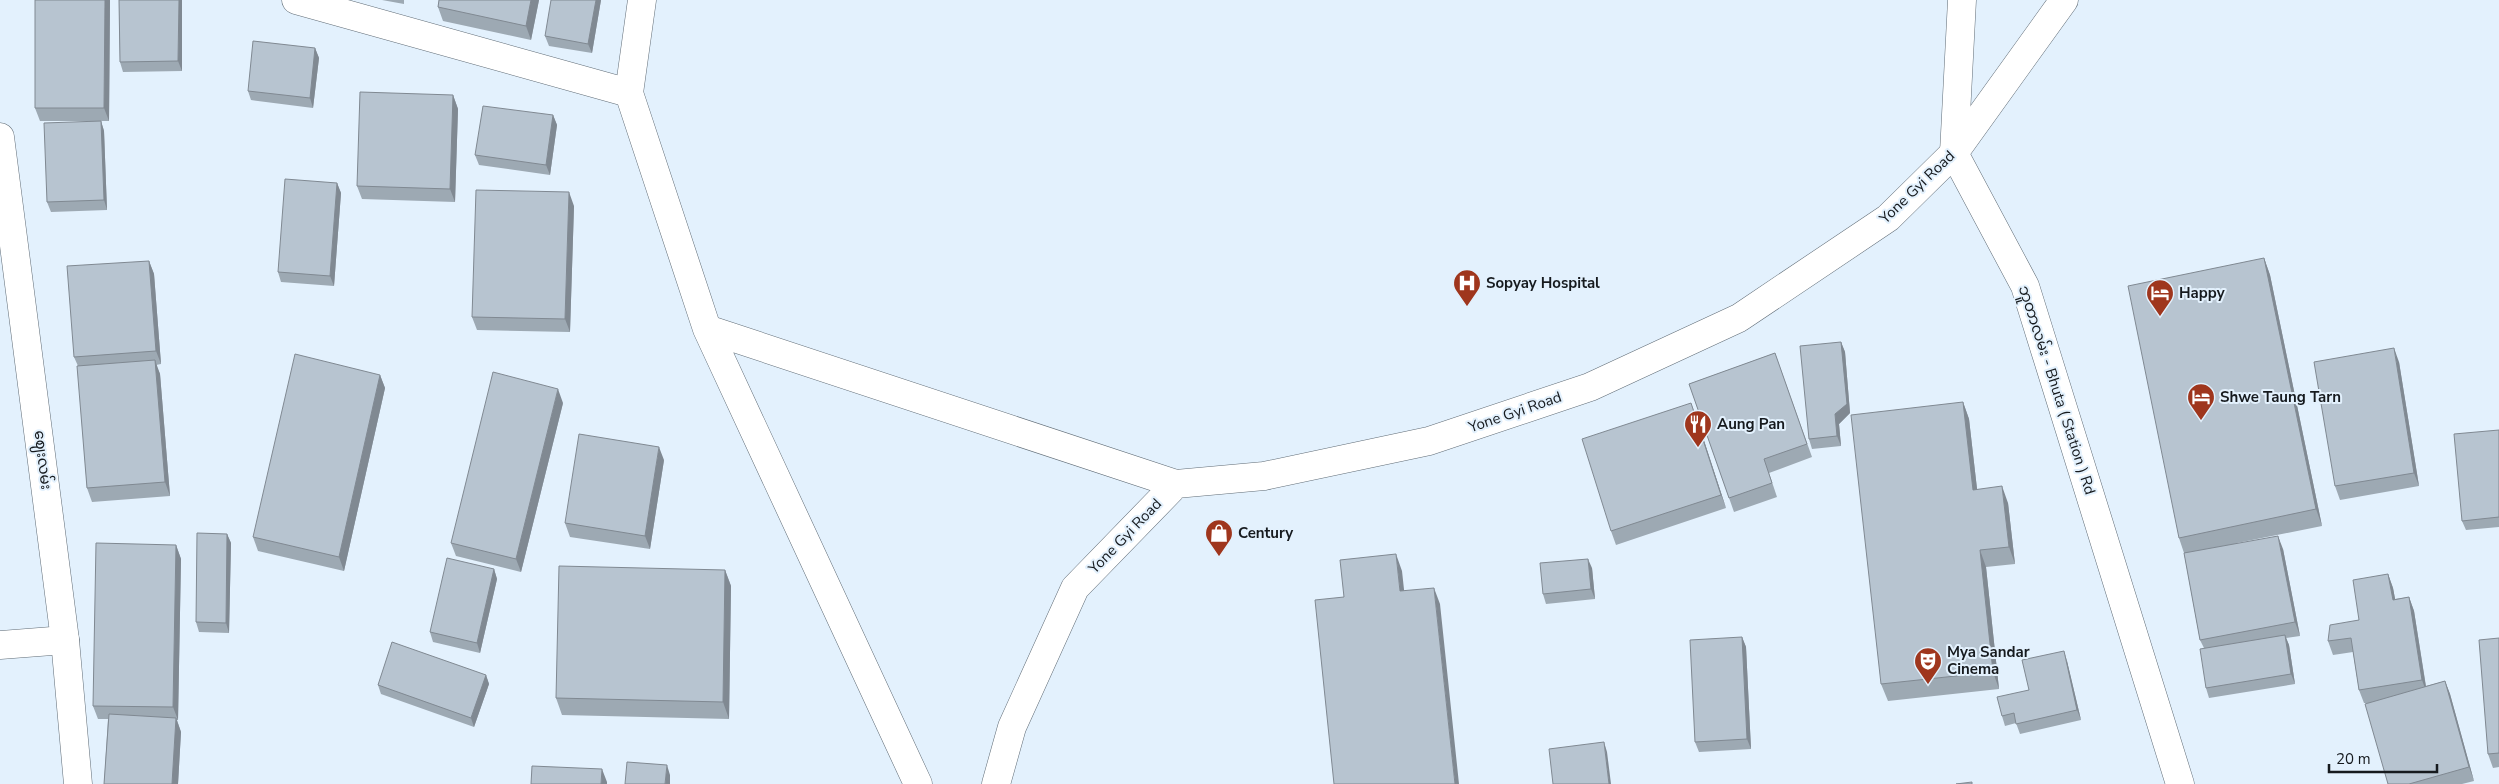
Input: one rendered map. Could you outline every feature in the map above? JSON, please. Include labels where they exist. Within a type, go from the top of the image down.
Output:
[{"type":"street","points":[[296,0],[629,93]]},
{"type":"street","points":[[642,0],[629,93],[707,329],[918,784]]},
{"type":"street","points":[[1954,153],[1962,0]]},
{"type":"street","name":"Yone Gyi Road","points":[[996,784],[1012,727],[1075,588],[1176,484],[1264,476],[1429,441],[1590,387],[1739,318],[1888,218],[1954,153],[2064,0]]},
{"type":"street","name":"ဈေးလမ်း","points":[[0,137],[65,640],[78,784]]},
{"type":"street","name":"ဘူတာလမ်း - Bhuta ( Station ) Rd","points":[[1954,153],[2025,286],[2180,784]]},
{"type":"street","points":[[707,329],[1176,484]]},
{"type":"street","points":[[0,645],[65,640]]},
{"type":"building","points":[[35,0],[105,0],[104,108],[35,108]]},
{"type":"building","points":[[119,0],[179,0],[178,61],[120,62]]},
{"type":"building","points":[[439,0],[531,0],[526,26],[438,7]]},
{"type":"building","points":[[551,0],[596,0],[588,44],[545,36]]},
{"type":"building","points":[[253,41],[315,48],[310,98],[248,91]]},
{"type":"building","points":[[360,92],[453,95],[450,189],[357,186]]},
{"type":"building","points":[[483,106],[553,115],[546,165],[475,155]]},
{"type":"building","points":[[101,121],[104,200],[47,202],[44,123]]},
{"type":"building","points":[[285,179],[337,183],[330,276],[278,272]]},
{"type":"building","points":[[476,190],[569,192],[565,319],[472,317]]},
{"type":"building","points":[[2264,258],[2316,509],[2179,538],[2128,286]]},
{"type":"building","points":[[149,261],[156,351],[74,357],[67,266]]},
{"type":"building","points":[[1841,342],[1847,404],[1835,414],[1837,436],[1809,439],[1800,346]]},
{"type":"building","points":[[2394,348],[2414,473],[2335,486],[2314,362]]},
{"type":"building","points":[[1775,353],[1807,444],[1764,459],[1772,483],[1729,498],[1689,384]]},
{"type":"building","points":[[295,354],[380,375],[339,557],[253,537]]},
{"type":"building","points":[[155,360],[165,482],[87,488],[77,366]]},
{"type":"building","points":[[493,372],[558,389],[516,559],[451,543]]},
{"type":"building","points":[[1963,402],[1973,490],[2002,486],[2009,547],[1980,550],[1993,672],[1881,684],[1851,415]]},
{"type":"building","points":[[1691,403],[1721,495],[1611,531],[1582,439]]},
{"type":"building","points":[[2499,430],[2499,517],[2462,521],[2454,434]]},
{"type":"building","points":[[579,434],[659,447],[645,536],[565,523]]},
{"type":"building","points":[[197,533],[227,534],[226,623],[196,622]]},
{"type":"building","points":[[2278,536],[2295,622],[2200,640],[2184,553]]},
{"type":"building","points":[[96,543],[176,545],[173,707],[93,706]]},
{"type":"building","points":[[1396,554],[1400,591],[1434,588],[1455,784],[1334,784],[1315,600],[1344,597],[1340,560]]},
{"type":"building","points":[[447,558],[494,569],[477,643],[430,632]]},
{"type":"building","points":[[1588,559],[1591,589],[1543,594],[1540,563]]},
{"type":"building","points":[[559,566],[725,570],[723,702],[556,698]]},
{"type":"building","points":[[2388,574],[2393,600],[2409,597],[2422,680],[2359,690],[2351,638],[2328,641],[2330,625],[2359,620],[2353,580]]},
{"type":"building","points":[[2285,635],[2291,674],[2206,688],[2200,649]]},
{"type":"building","points":[[1742,637],[1747,739],[1695,742],[1690,640]]},
{"type":"building","points":[[2499,638],[2499,753],[2488,754],[2479,640]]},
{"type":"building","points":[[392,642],[486,675],[471,718],[378,685]]},
{"type":"building","points":[[2064,651],[2077,710],[2016,724],[2014,713],[2002,716],[1997,697],[2029,690],[2022,660]]},
{"type":"building","points":[[2445,681],[2469,767],[2409,784],[2388,784],[2365,704]]},
{"type":"building","points":[[109,714],[176,718],[172,784],[104,784]]},
{"type":"building","points":[[1604,742],[1609,784],[1553,784],[1549,749]]},
{"type":"building","points":[[627,762],[667,765],[665,784],[625,784]]},
{"type":"building","points":[[532,766],[602,769],[601,784],[531,784]]},
{"type":"building","points":[[1972,782],[1972,784],[1956,784]]},
{"type":"place","name":"Sopyay Hospital","points":[[1467,307]]},
{"type":"place","name":"Happy","points":[[2160,317]]},
{"type":"place","name":"Shwe Taung Tarn","points":[[2201,421]]},
{"type":"place","name":"Aung Pan","points":[[1698,448]]},
{"type":"place","name":"Century","points":[[1219,557]]},
{"type":"place","name":"Mya Sandar Cinema","points":[[1928,685]]}]
